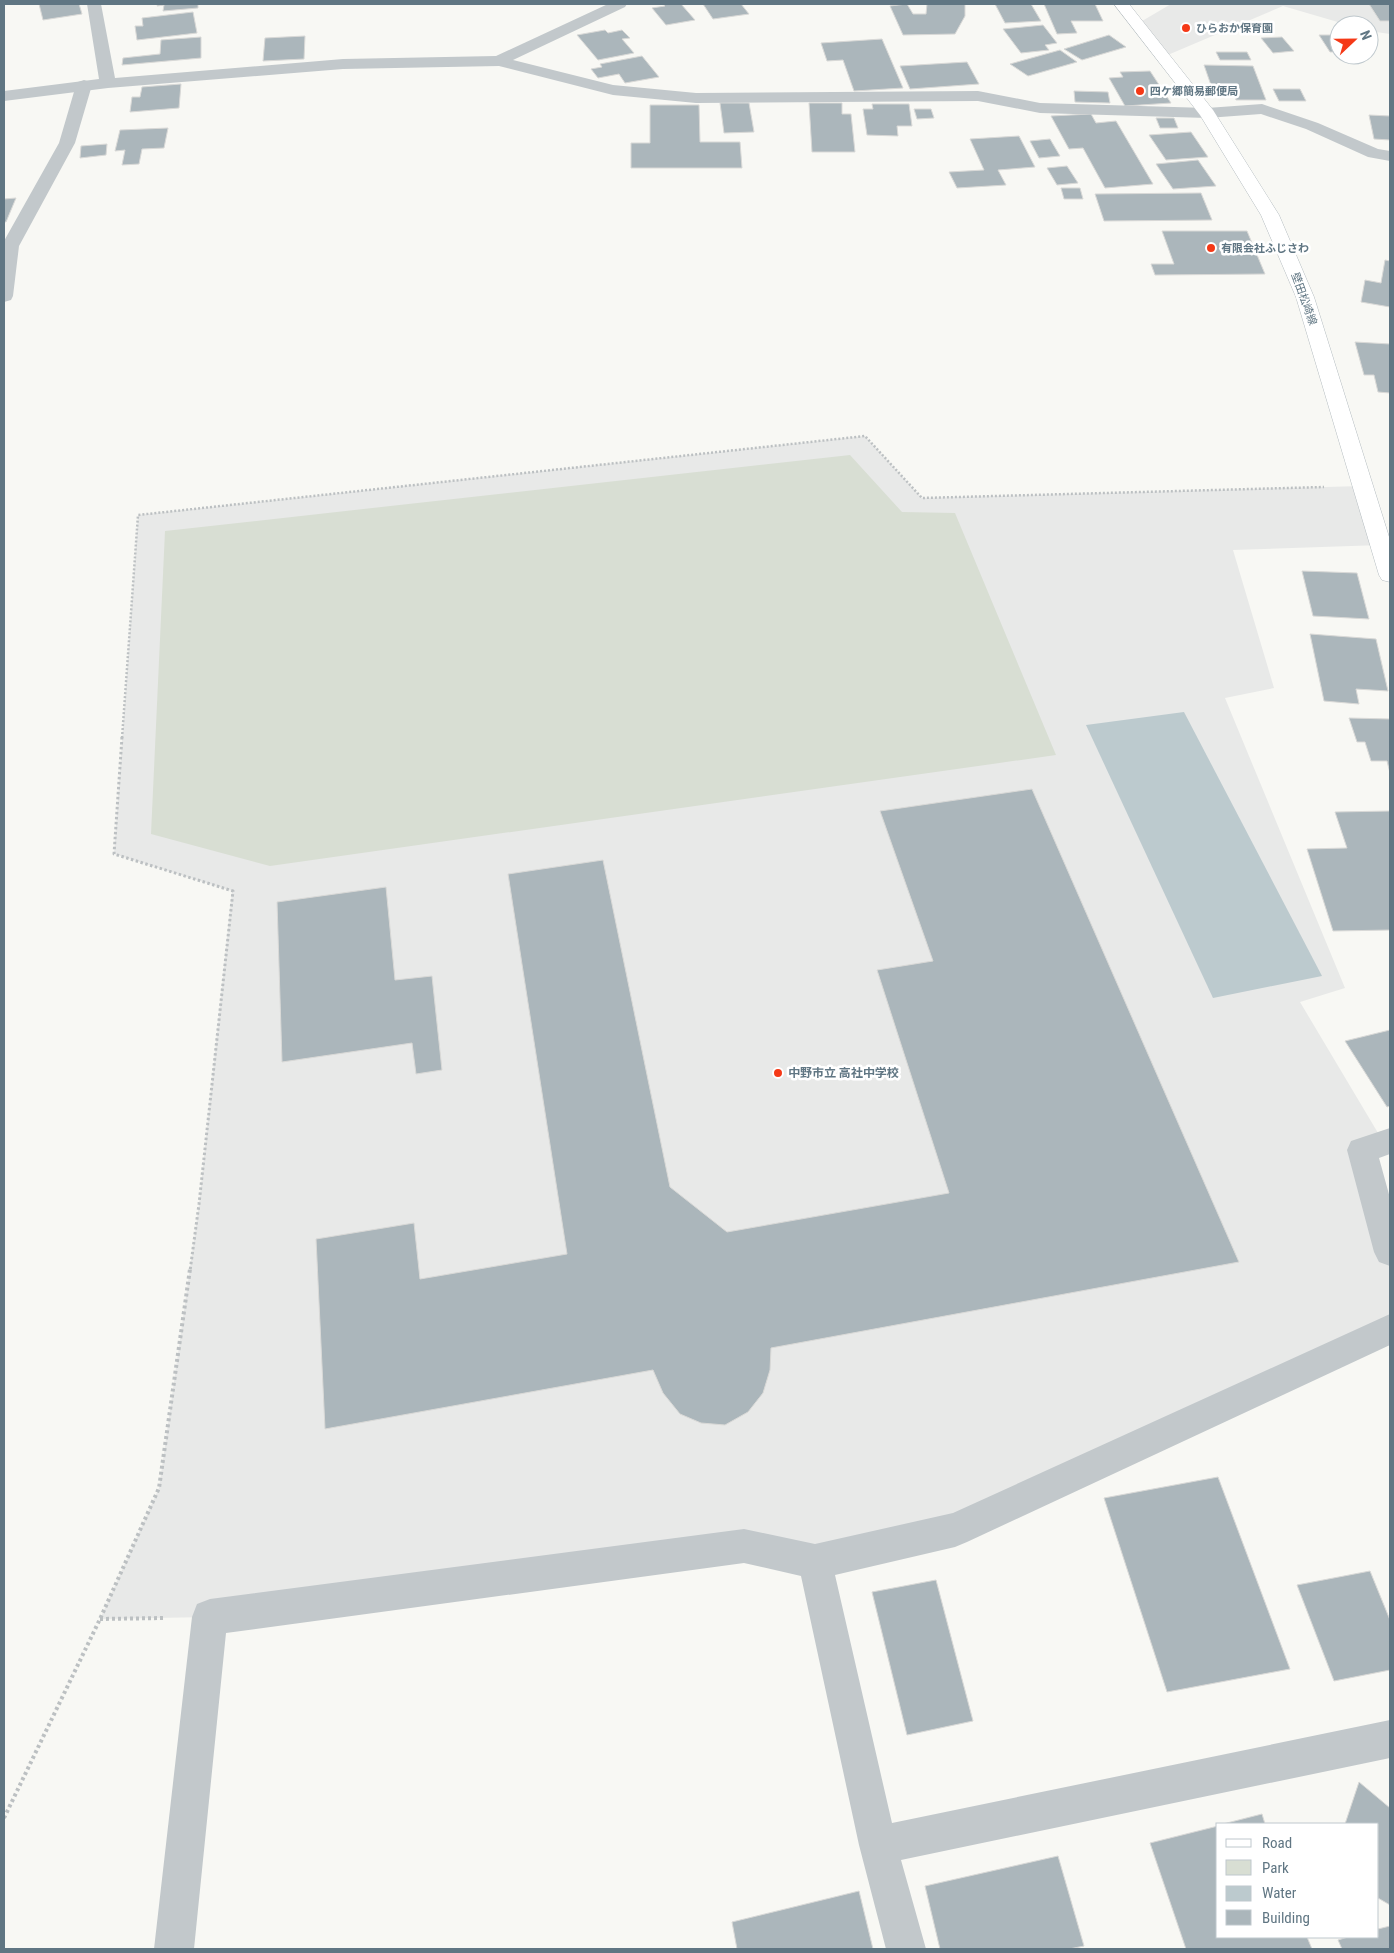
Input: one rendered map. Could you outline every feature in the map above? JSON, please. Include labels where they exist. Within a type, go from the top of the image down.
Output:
[{"type":"main road","name":"壁田松崎線","points":[[1121,4],[1207,113],[1270,215],[1305,297],[1329,370],[1390,576]]},
{"type":"street","points":[[94,4],[108,83]]},
{"type":"street","points":[[499,61],[527,46],[620,4]]},
{"type":"street","points":[[4,96],[108,83],[343,64],[499,61],[613,90],[696,98],[978,96],[1040,108],[1207,113],[1262,109],[1312,126],[1374,153],[1390,156]]},
{"type":"street","points":[[4,296],[10,246],[67,143],[84,86]]},
{"type":"street","points":[[1390,1141],[1362,1150],[1390,1252]]},
{"type":"street","points":[[174,1949],[210,1617],[744,1546],[815,1562],[955,1530],[1390,1329]]},
{"type":"street","points":[[815,1562],[878,1845],[906,1949]]},
{"type":"street","points":[[878,1845],[1390,1739]]},
{"type":"path","points":[[4,1818],[100,1619],[159,1488],[199,1204],[232,891],[114,854],[138,516],[865,436],[922,498],[1362,486]]},
{"type":"path","points":[[100,1619],[210,1617]]},
{"type":"shaded area","name":"ひらおか保育園","points":[[1171,4],[1390,4],[1390,34],[1379,32],[1379,15],[1329,15],[1329,19],[1283,6],[1163,57],[1137,24]]},
{"type":"shaded area","name":"中野市立 高社中学校","points":[[865,436],[922,498],[1362,486],[1381,545],[1233,550],[1274,688],[1225,698],[1345,988],[1300,1002],[1384,1143],[1362,1150],[1390,1252],[1390,1329],[955,1530],[815,1562],[744,1546],[210,1617],[100,1619],[159,1488],[199,1204],[232,891],[114,854],[138,515]]},
{"type":"green space","points":[[850,455],[902,512],[955,513],[1056,755],[270,866],[151,834],[165,531]]},
{"type":"water","points":[[1184,712],[1322,976],[1213,998],[1086,725]]},
{"type":"building","points":[[39,4],[79,4],[82,14],[43,20]]},
{"type":"building","points":[[158,4],[198,4],[198,8],[163,11],[164,5],[157,6]]},
{"type":"building","points":[[663,4],[681,4],[695,20],[666,25],[652,8],[665,6]]},
{"type":"building","points":[[703,4],[741,4],[749,14],[713,19]]},
{"type":"building","points":[[907,4],[913,14],[926,14],[927,4],[965,4],[965,16],[955,34],[903,35],[890,6]]},
{"type":"building","points":[[995,4],[1031,4],[1041,21],[1005,23]]},
{"type":"building","points":[[1044,4],[1095,4],[1103,21],[1071,21],[1077,33],[1057,34]]},
{"type":"building","points":[[1369,4],[1390,4],[1390,21],[1380,21],[1379,15],[1376,15]]},
{"type":"building","points":[[193,12],[197,33],[137,40],[135,26],[143,26],[142,18]]},
{"type":"building","points":[[1043,25],[1057,43],[1045,45],[1049,50],[1021,53],[1003,29]]},
{"type":"building","points":[[605,30],[608,33],[622,30],[630,38],[622,39],[634,53],[598,60],[577,35]]},
{"type":"building","points":[[1109,35],[1126,47],[1082,60],[1064,49]]},
{"type":"building","points":[[1319,35],[1329,35],[1329,50]]},
{"type":"building","points":[[305,36],[304,59],[263,61],[265,38]]},
{"type":"building","points":[[201,37],[201,58],[122,65],[123,58],[160,54],[161,40]]},
{"type":"building","points":[[1282,37],[1294,51],[1273,53],[1261,38]]},
{"type":"building","points":[[882,39],[903,88],[854,91],[843,60],[827,61],[821,43]]},
{"type":"building","points":[[1060,50],[1077,62],[1028,76],[1010,64]]},
{"type":"building","points":[[1216,52],[1247,52],[1251,60],[1220,60]]},
{"type":"building","points":[[642,56],[659,77],[625,83],[619,74],[598,78],[591,69],[602,67],[600,64]]},
{"type":"building","points":[[967,62],[979,84],[910,89],[900,66]]},
{"type":"building","points":[[1204,65],[1253,66],[1266,100],[1236,100],[1233,92],[1213,91]]},
{"type":"building","name":"四ケ郷簡易郵便局","points":[[1150,71],[1171,103],[1125,106],[1109,78],[1123,77],[1120,72]]},
{"type":"building","points":[[181,84],[179,108],[130,112],[132,97],[140,97],[142,87]]},
{"type":"building","points":[[1273,89],[1300,89],[1306,101],[1279,101]]},
{"type":"building","points":[[1074,91],[1108,92],[1110,103],[1075,102]]},
{"type":"building","points":[[720,103],[749,103],[754,132],[724,133]]},
{"type":"building","points":[[809,103],[842,103],[842,114],[851,114],[855,152],[812,152]]},
{"type":"building","points":[[872,104],[909,104],[912,126],[897,126],[898,136],[867,135],[863,109],[873,109]]},
{"type":"building","points":[[650,105],[699,105],[700,142],[740,142],[742,168],[631,168],[631,143],[650,143]]},
{"type":"building","points":[[914,109],[931,109],[934,118],[917,119]]},
{"type":"building","points":[[1091,114],[1096,123],[1116,121],[1153,184],[1105,188],[1083,148],[1069,149],[1051,116]]},
{"type":"building","points":[[1369,115],[1390,116],[1390,140],[1374,139]]},
{"type":"building","points":[[1156,118],[1174,118],[1178,128],[1160,128]]},
{"type":"building","points":[[168,128],[164,148],[142,149],[139,164],[122,165],[125,150],[115,151],[120,130]]},
{"type":"building","points":[[1191,132],[1208,157],[1166,160],[1149,135]]},
{"type":"building","points":[[1019,136],[1035,167],[998,170],[1006,185],[957,188],[949,172],[984,170],[970,139]]},
{"type":"building","points":[[1050,139],[1060,156],[1039,158],[1030,141]]},
{"type":"building","points":[[107,144],[106,155],[80,158],[81,146]]},
{"type":"building","points":[[1198,160],[1216,186],[1173,189],[1156,164]]},
{"type":"building","points":[[1067,166],[1078,183],[1057,185],[1047,168]]},
{"type":"building","points":[[1061,188],[1080,188],[1083,199],[1064,199]]},
{"type":"building","points":[[1201,193],[1212,220],[1104,221],[1095,194]]},
{"type":"building","points":[[16,198],[6,222],[4,222],[4,199]]},
{"type":"building","name":"有限会社ふじさわ","points":[[1162,231],[1247,231],[1265,274],[1155,275],[1151,264],[1174,264]]},
{"type":"building","points":[[1385,260],[1390,261],[1390,307],[1361,302],[1365,280],[1381,283]]},
{"type":"building","points":[[1355,342],[1390,344],[1390,393],[1378,392],[1374,375],[1364,375]]},
{"type":"building","points":[[1302,571],[1357,573],[1369,619],[1313,616]]},
{"type":"building","points":[[1310,634],[1376,639],[1388,691],[1356,689],[1359,704],[1324,701]]},
{"type":"building","points":[[1349,718],[1390,719],[1390,773],[1387,761],[1371,761],[1365,742],[1357,742]]},
{"type":"building","points":[[1032,789],[1239,1262],[771,1348],[770,1370],[763,1393],[748,1412],[725,1425],[701,1423],[680,1414],[663,1393],[653,1370],[325,1429],[316,1239],[414,1223],[420,1279],[567,1254],[508,874],[603,860],[670,1187],[727,1232],[949,1193],[877,970],[933,961],[880,811]]},
{"type":"building","points":[[1390,811],[1390,930],[1333,931],[1307,849],[1347,848],[1335,812]]},
{"type":"building","points":[[386,887],[395,980],[432,976],[442,1070],[416,1074],[412,1043],[282,1062],[277,902]]},
{"type":"building","points":[[1390,1030],[1390,1106],[1387,1107],[1345,1041]]},
{"type":"building","points":[[1218,1477],[1290,1669],[1167,1692],[1104,1498]]},
{"type":"building","points":[[1370,1571],[1390,1620],[1390,1670],[1334,1681],[1297,1585]]},
{"type":"building","points":[[936,1580],[973,1721],[907,1735],[872,1592]]},
{"type":"building","points":[[1359,1782],[1390,1808],[1390,1905],[1379,1899],[1379,1823],[1345,1823]]},
{"type":"building","points":[[1262,1814],[1265,1823],[1227,1823]]},
{"type":"building","points":[[1216,1826],[1216,1938],[1307,1938],[1312,1949],[1186,1949],[1150,1843]]},
{"type":"building","points":[[1058,1856],[1084,1946],[1069,1949],[940,1949],[925,1886]]},
{"type":"building","points":[[859,1891],[873,1949],[737,1949],[732,1922]]},
{"type":"building","points":[[1390,1926],[1390,1949],[1342,1949],[1338,1940],[1345,1938],[1379,1938],[1379,1929]]},
{"type":"place","name":"ひらおか保育園","points":[[1186,28]]},
{"type":"place","name":"四ケ郷簡易郵便局","points":[[1140,91]]},
{"type":"place","name":"有限会社ふじさわ","points":[[1211,248]]},
{"type":"place","name":"中野市立 高社中学校","points":[[778,1073]]}]
